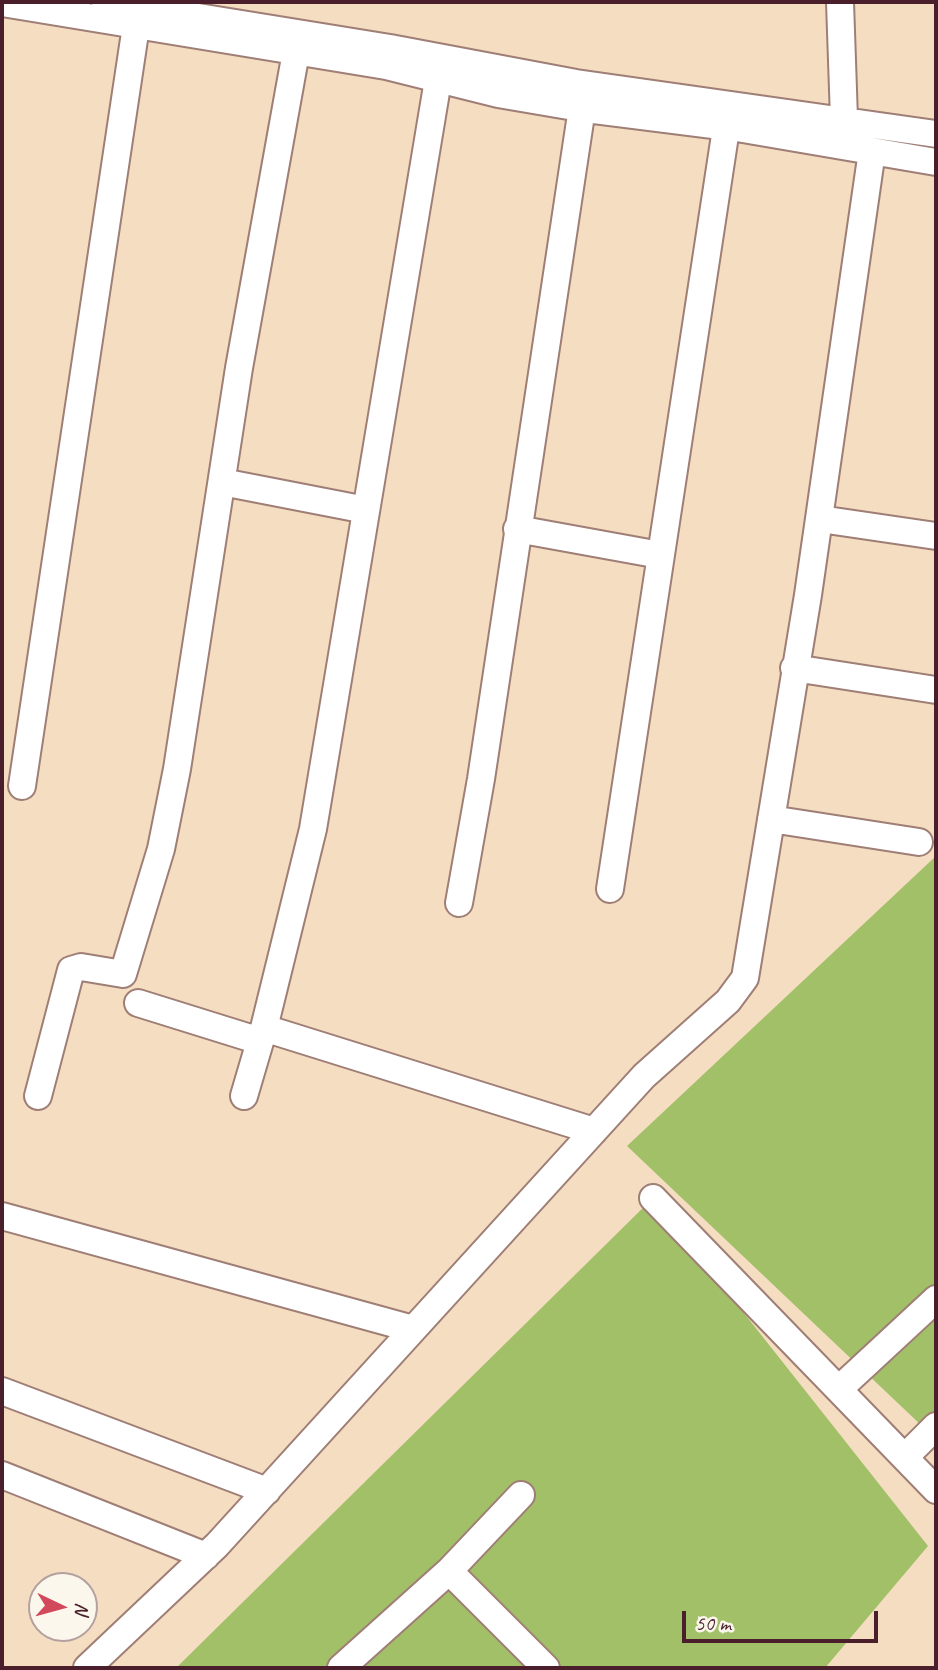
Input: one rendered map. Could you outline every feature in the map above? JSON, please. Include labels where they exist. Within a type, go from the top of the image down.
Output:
[{"type":"street","points":[[106,2],[390,48],[576,83],[729,115],[872,151],[936,162]]},
{"type":"street","points":[[841,2],[844,119]]},
{"type":"street","points":[[2,3],[386,66],[438,80],[582,108],[844,119],[936,134]]},
{"type":"street","points":[[22,786],[136,26]]},
{"type":"street","points":[[38,1096],[71,971],[81,967],[122,974],[154,874],[177,769],[222,482],[296,52]]},
{"type":"street","points":[[244,1096],[313,829],[438,80]]},
{"type":"street","points":[[459,903],[481,779],[582,108]]},
{"type":"street","points":[[610,889],[729,115]]},
{"type":"street","points":[[87,1668],[206,1556],[644,1076],[728,1001],[745,978],[820,519],[872,151]]},
{"type":"street","points":[[222,482],[366,510]]},
{"type":"street","points":[[820,519],[936,536]]},
{"type":"street","points":[[517,529],[660,555]]},
{"type":"street","points":[[794,668],[936,690]]},
{"type":"street","points":[[771,820],[919,842]]},
{"type":"street","points":[[138,1003],[262,1034],[594,1131]]},
{"type":"street","points":[[653,1198],[936,1490]]},
{"type":"street","points":[[2,1216],[413,1329]]},
{"type":"street","points":[[839,1389],[936,1299]]},
{"type":"street","points":[[2,1391],[267,1491]]},
{"type":"street","points":[[905,1457],[936,1426]]},
{"type":"street","points":[[2,1475],[206,1556]]},
{"type":"street","points":[[341,1668],[449,1571],[521,1495]]},
{"type":"street","points":[[449,1571],[546,1668]]},
{"type":"green space","points":[[936,856],[936,1412],[922,1426],[627,1146]]},
{"type":"green space","points":[[653,1198],[928,1546],[825,1668],[176,1668]]}]
